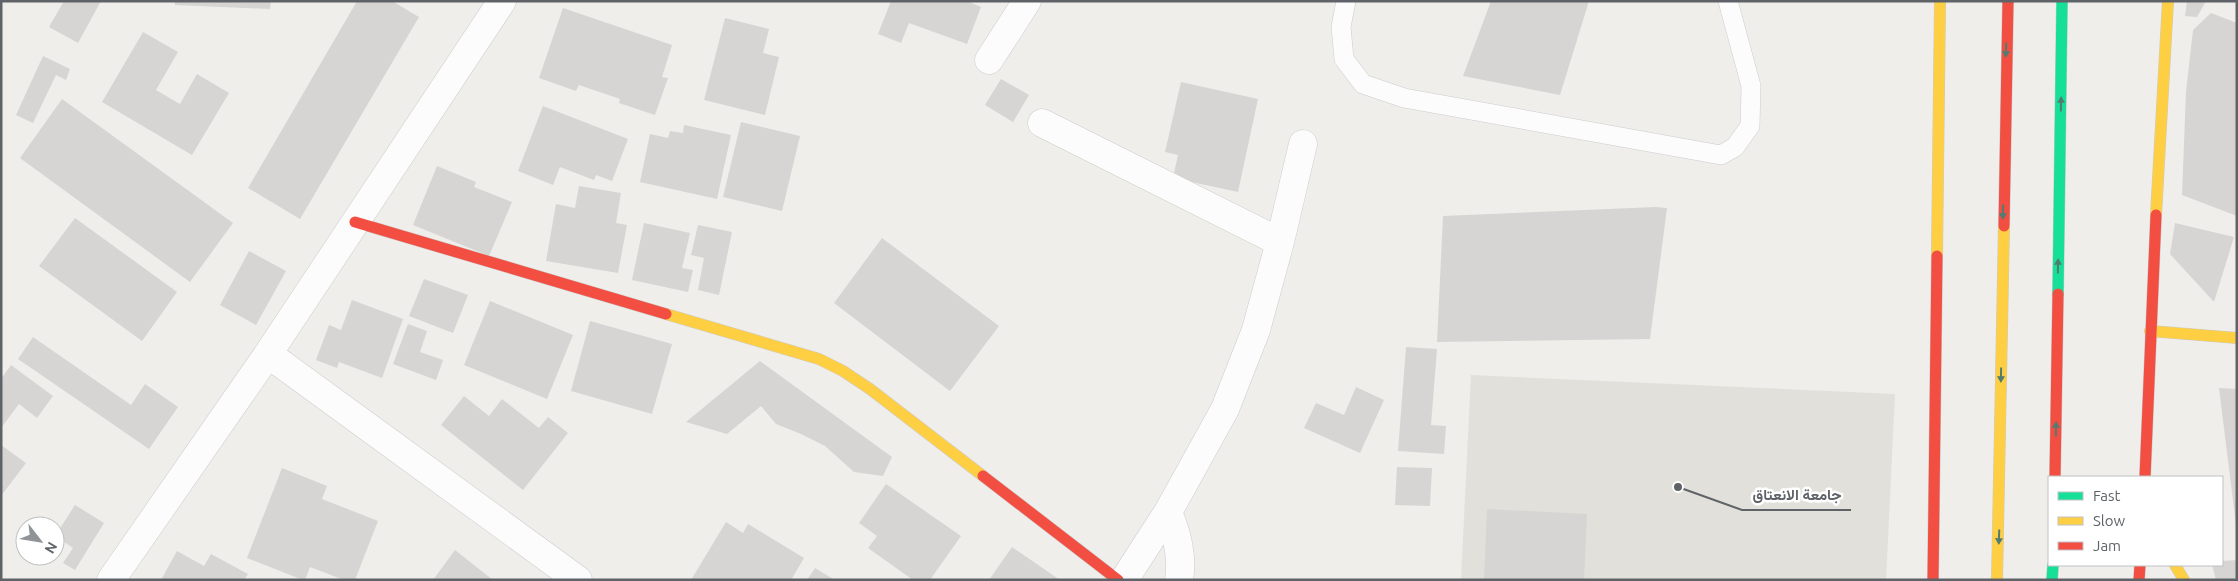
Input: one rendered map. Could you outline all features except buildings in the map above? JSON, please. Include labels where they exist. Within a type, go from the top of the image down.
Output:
[{"type":"main road","points":[[1933,580],[1940,1]]},
{"type":"main road","points":[[1997,580],[2008,1]]},
{"type":"main road","points":[[2055,476],[2062,1]]},
{"type":"main road","points":[[2145,476],[2150,331],[2168,1]]},
{"type":"main road","points":[[355,222],[819,359],[870,388],[1118,580]]},
{"type":"main road","points":[[2150,331],[2237,338]]},
{"type":"main road","points":[[2052,580],[2053,566]]},
{"type":"main road","points":[[2139,580],[2140,566]]},
{"type":"main road","points":[[2176,566],[2184,580]]},
{"type":"street","points":[[111,580],[268,354],[502,1]]},
{"type":"street","points":[[989,60],[1027,1]]},
{"type":"street","points":[[1042,123],[1280,242]]},
{"type":"street","points":[[1124,580],[1168,512],[1225,409],[1256,330],[1280,242],[1303,144]]},
{"type":"street","points":[[268,354],[578,580]]},
{"type":"street","points":[[1168,512],[1176,533],[1180,555],[1179,580]]},
{"type":"lane","points":[[1346,1],[1341,27],[1344,59],[1363,84],[1404,98],[1722,155],[1735,146],[1750,126],[1751,86],[1728,1]]},
{"type":"shaded area","points":[[1471,375],[1895,394],[1886,580],[1461,580]]},
{"type":"traffic: fast","points":[[2058,294],[2062,1]]},
{"type":"traffic: fast","points":[[2052,580],[2053,566]]},
{"type":"traffic: slow","points":[[1937,256],[1940,1]]},
{"type":"traffic: slow","points":[[2156,215],[2168,1]]},
{"type":"traffic: slow","points":[[1997,580],[2004,226]]},
{"type":"traffic: slow","points":[[666,314],[819,359],[843,371],[870,389],[983,476]]},
{"type":"traffic: slow","points":[[2150,331],[2237,338]]},
{"type":"traffic: slow","points":[[2176,566],[2184,580]]},
{"type":"traffic: jam","points":[[2004,226],[2008,1]]},
{"type":"traffic: jam","points":[[2145,476],[2156,215]]},
{"type":"traffic: jam","points":[[355,222],[666,314]]},
{"type":"traffic: jam","points":[[1933,580],[1937,256]]},
{"type":"traffic: jam","points":[[2055,476],[2058,294]]},
{"type":"traffic: jam","points":[[983,476],[1118,580]]},
{"type":"traffic: jam","points":[[2139,580],[2140,566]]},
{"type":"place","name":"جامعة الانعتاق","points":[[1678,487]]}]
